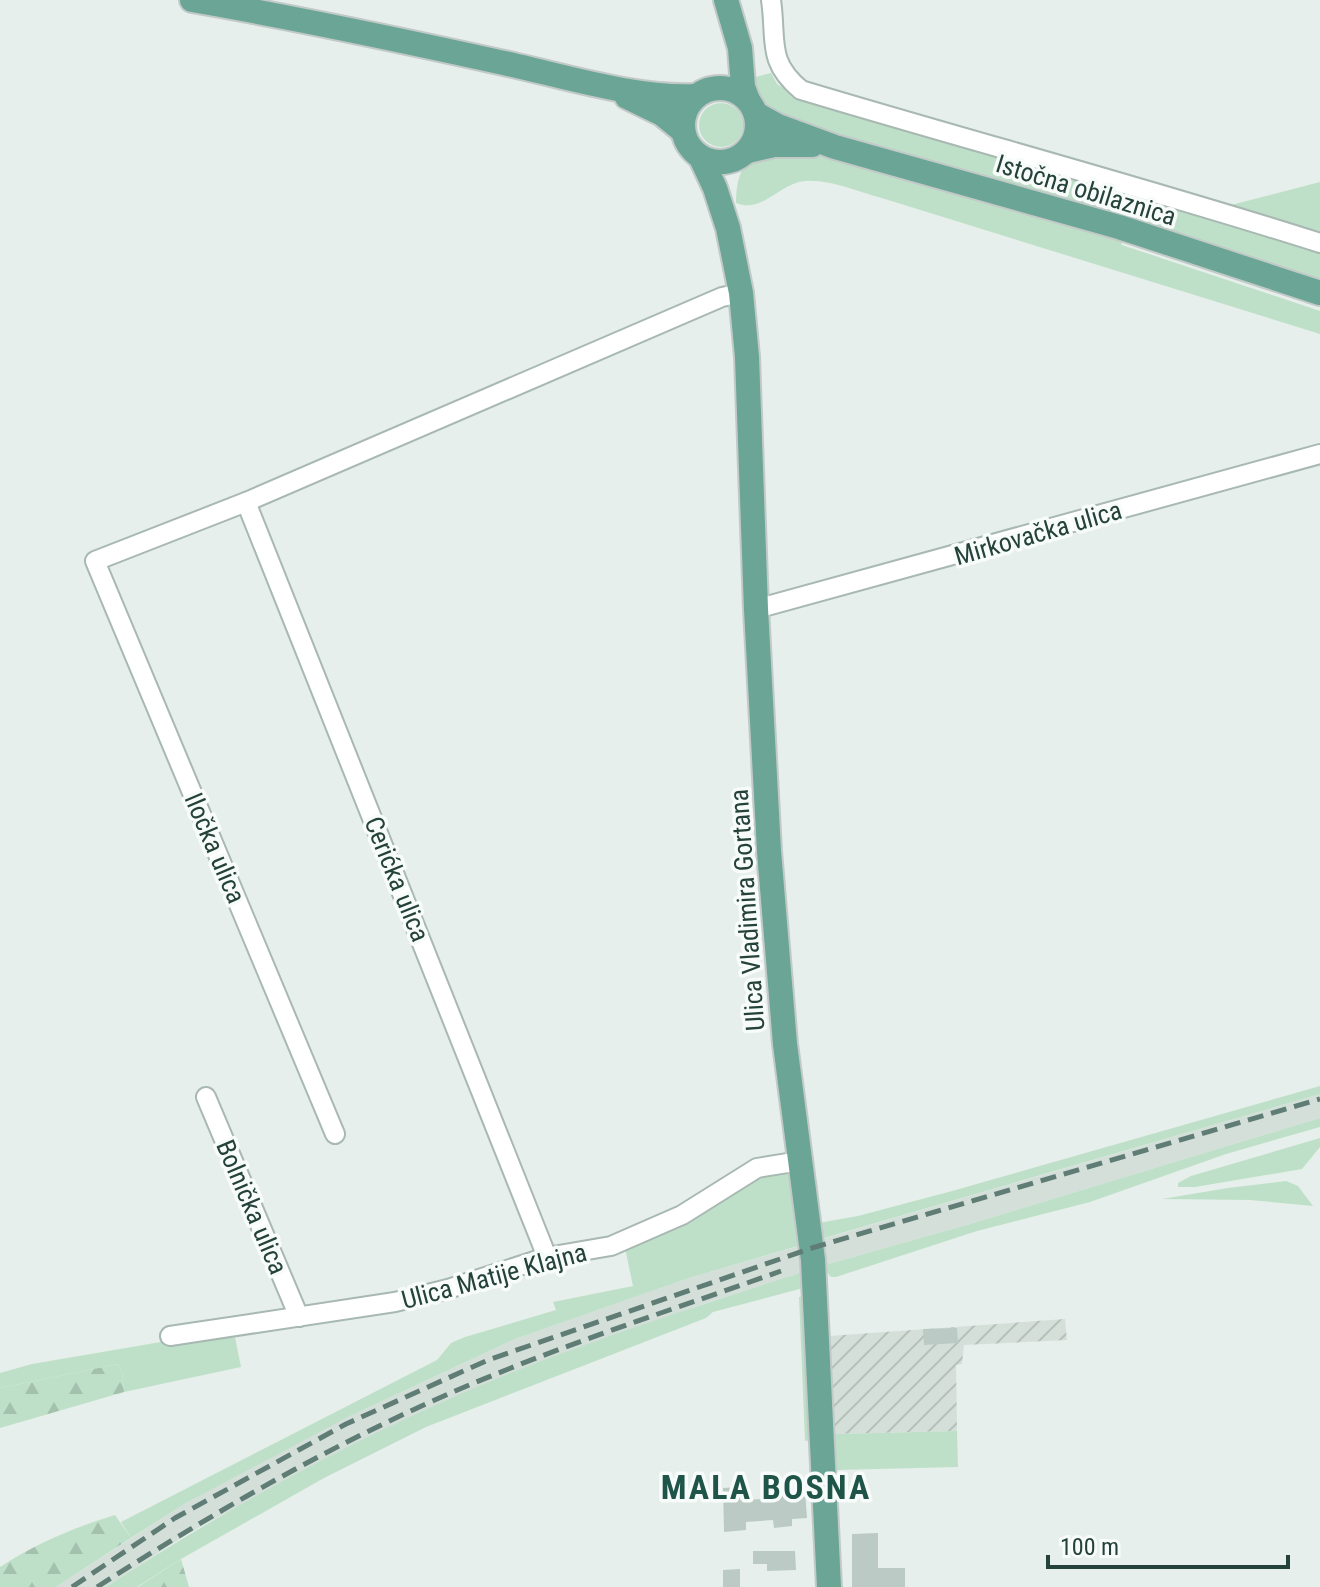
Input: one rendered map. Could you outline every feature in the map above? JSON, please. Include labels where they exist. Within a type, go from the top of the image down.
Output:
[{"type":"main road","points":[[192,0],[320,23],[602,85],[661,95],[730,89],[752,107]]},
{"type":"main road","points":[[726,0],[734,26],[740,48],[743,87],[758,127],[755,140],[742,155],[725,163],[701,158],[692,151],[683,131],[683,118],[688,106],[721,72],[734,26]]},
{"type":"main road","points":[[602,85],[662,114],[683,131]]},
{"type":"main road","name":"Istočna obilaznica","points":[[752,107],[778,126],[835,147],[1119,227],[1320,293]]},
{"type":"main road","name":"Istočna obilaznica","points":[[742,155],[774,145],[835,147]]},
{"type":"main road","name":"Ulica Vladimira Gortana","points":[[728,228],[732,171],[742,155]]},
{"type":"main road","name":"Ulica Vladimira Gortana","points":[[701,158],[728,228],[741,293],[747,357],[769,851],[785,1044],[813,1260],[829,1587]]},
{"type":"street","points":[[771,0],[775,54],[785,76],[801,90],[1195,203],[1320,243]]},
{"type":"street","points":[[246,502],[715,300],[741,293]]},
{"type":"street","name":"Mirkovačka ulica","points":[[756,609],[1320,454]]},
{"type":"street","name":"Iločka ulica","points":[[246,502],[95,561],[335,1134]]},
{"type":"street","name":"Cerićka ulica","points":[[246,502],[547,1257]]},
{"type":"street","name":"Bolnička ulica","points":[[206,1097],[299,1317]]},
{"type":"street","name":"Ulica Matije Klajna","points":[[170,1336],[395,1302],[448,1289],[547,1257],[611,1246],[682,1215],[757,1168],[800,1161]]},
{"type":"shaded area","points":[[1320,1094],[1320,1118],[825,1265],[700,1305],[535,1364],[428,1409],[301,1472],[189,1533],[106,1587],[56,1587],[186,1503],[244,1471],[348,1417],[515,1339],[689,1278]]},
{"type":"shaded area","points":[[1065,1319],[1067,1340],[964,1345],[962,1364],[956,1365],[957,1431],[834,1434],[829,1336]]},
{"type":"green space","points":[[771,73],[777,84],[799,97],[1320,249],[1320,285],[1063,199],[940,163],[808,130],[758,105],[752,78]]},
{"type":"green space","points":[[721,103],[736,110],[743,125],[736,140],[721,147],[706,140],[699,125],[706,110]]},
{"type":"green space","points":[[807,153],[845,159],[1121,240],[1122,245],[1320,311],[1320,334],[835,184],[805,181],[755,204],[736,203],[741,172],[755,158]]},
{"type":"green space","points":[[1320,182],[1320,235],[1227,206]]},
{"type":"green space","points":[[1320,1086],[1320,1094],[821,1239],[818,1223],[858,1216],[952,1191]]},
{"type":"green space","points":[[1320,1118],[1320,1127],[1226,1154],[1090,1202],[977,1231],[836,1277],[831,1277],[825,1270],[825,1265]]},
{"type":"green space","points":[[1320,1138],[1320,1147],[1302,1169],[1195,1187],[1178,1187],[1178,1183],[1191,1176]]},
{"type":"green space","points":[[775,1171],[793,1173],[805,1244],[689,1278],[515,1339],[348,1417],[186,1503],[131,1538],[121,1522],[437,1360],[451,1343],[556,1310],[553,1302],[633,1286],[625,1248],[679,1228],[745,1183]]},
{"type":"green space","points":[[1286,1181],[1298,1186],[1313,1206],[1250,1200],[1162,1199],[1228,1188]]},
{"type":"green space","points":[[806,1271],[807,1287],[713,1312],[706,1318],[426,1427],[324,1478],[137,1587],[106,1587],[262,1493],[424,1410],[569,1350]]},
{"type":"green space","points":[[805,1296],[811,1440],[805,1441],[799,1297]]},
{"type":"green space","points":[[196,1336],[198,1342],[235,1337],[241,1367],[124,1392],[118,1364],[0,1388],[0,1373],[32,1364]]},
{"type":"green space","points":[[118,1364],[124,1392],[0,1428],[0,1388]]},
{"type":"green space","points":[[957,1431],[958,1467],[837,1470],[834,1434]]},
{"type":"green space","points":[[115,1515],[131,1538],[56,1587],[0,1587],[0,1567],[56,1537]]},
{"type":"green space","points":[[181,1559],[189,1587],[138,1587]]},
{"type":"building","points":[[957,1328],[958,1343],[924,1345],[923,1329]]},
{"type":"building","points":[[739,1487],[740,1500],[765,1499],[765,1494],[805,1491],[807,1518],[792,1519],[792,1526],[774,1528],[773,1520],[746,1522],[746,1530],[724,1532],[723,1488]]},
{"type":"building","points":[[878,1533],[878,1568],[905,1568],[905,1587],[852,1587],[852,1534]]},
{"type":"building","points":[[753,1551],[795,1551],[796,1570],[767,1571],[767,1564],[753,1564]]},
{"type":"building","points":[[740,1569],[740,1587],[723,1587],[723,1570]]},
{"type":"railway","points":[[72,1587],[175,1518],[346,1424],[488,1360],[812,1248],[1320,1099]]},
{"type":"railway","points":[[97,1587],[242,1499],[392,1420],[531,1360],[781,1271]]},
{"type":"district","name":"MALA BOSNA","points":[[766,1487]]}]
